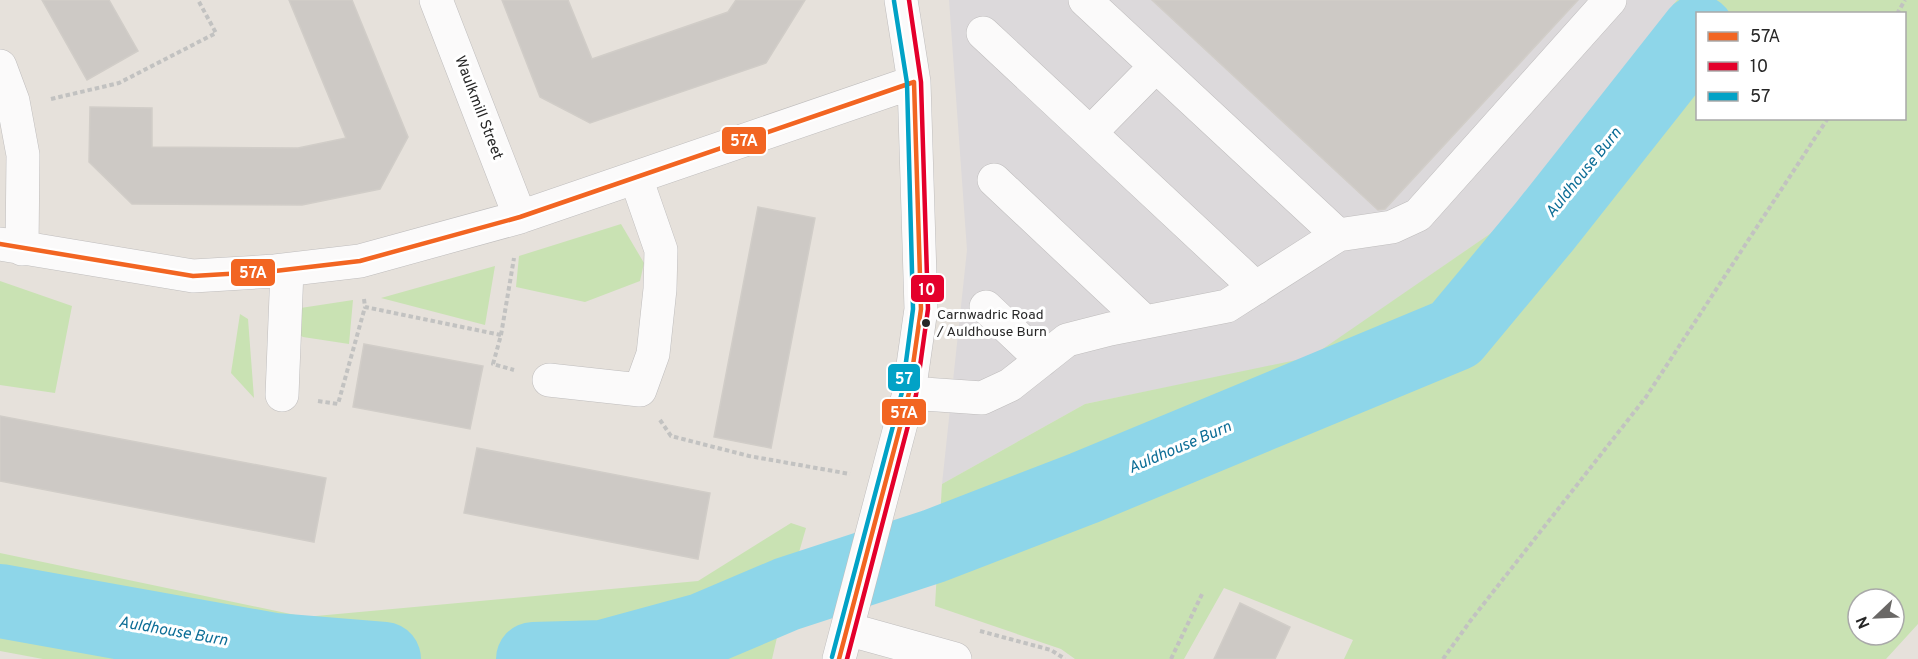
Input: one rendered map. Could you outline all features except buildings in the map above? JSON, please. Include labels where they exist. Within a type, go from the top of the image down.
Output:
[{"type":"street","name":"Waulkmill Street","points":[[436,0],[520,217]]},
{"type":"street","points":[[901,0],[914,82],[921,309],[909,393],[843,644],[955,659]]},
{"type":"street","points":[[1085,0],[1338,235]]},
{"type":"street","points":[[909,393],[982,398],[1011,385],[1067,340],[1227,306],[1338,235],[1392,227],[1418,214],[1610,0]]},
{"type":"street","points":[[983,33],[1256,288]]},
{"type":"street","points":[[0,66],[15,108],[23,155],[11,247],[193,276],[287,270],[360,261],[520,217],[914,82]]},
{"type":"street","points":[[1090,133],[1156,66]]},
{"type":"street","points":[[549,380],[639,390],[653,354],[660,289],[661,249],[636,178]]},
{"type":"street","points":[[994,180],[1145,322]]},
{"type":"street","points":[[282,395],[287,270]]},
{"type":"street","points":[[986,307],[1042,360]]},
{"type":"path","points":[[15,108],[119,82],[216,33],[198,0]]},
{"type":"path","points":[[1443,659],[1646,397],[1827,120]]},
{"type":"path","points":[[520,217],[501,335],[493,364],[549,380]]},
{"type":"path","points":[[282,395],[338,404],[365,307],[360,261]]},
{"type":"path","points":[[365,307],[501,335]]},
{"type":"path","points":[[639,390],[671,436],[748,456],[770,458],[883,492]]},
{"type":"path","points":[[1171,659],[1203,592]]},
{"type":"shaded area","points":[[949,0],[1677,0],[1497,229],[1311,358],[1085,404],[942,484],[967,250]]},
{"type":"green space","points":[[1677,0],[1918,0],[1918,624],[1906,637],[1906,587],[1846,587],[1846,647],[1897,647],[1886,659],[1344,659],[1353,640],[1224,588],[1184,659],[1075,659],[1061,649],[935,606],[942,484],[1085,404],[1311,357],[1497,229]]},
{"type":"green space","points":[[621,224],[644,263],[640,281],[585,302],[516,287],[519,256]]},
{"type":"green space","points":[[495,266],[485,325],[381,298]]},
{"type":"green space","points":[[0,281],[72,306],[55,393],[0,385]]},
{"type":"green space","points":[[353,300],[349,344],[303,337],[288,328],[294,309]]},
{"type":"green space","points":[[240,314],[248,319],[254,398],[231,373]]},
{"type":"green space","points":[[791,523],[806,528],[787,594],[772,659],[43,659],[0,651],[0,553],[305,617],[698,581]]},
{"type":"waterway","name":"Auldhouse Burn","points":[[533,659],[603,657],[702,630],[787,594],[934,546],[1084,488],[1455,334],[1544,227],[1696,35]]},
{"type":"waterway","name":"Auldhouse Burn","points":[[0,601],[274,650],[384,659]]},
{"type":"transit line","name":"10","points":[[847,659],[916,395],[928,309],[921,82],[909,0]]},
{"type":"transit line","name":"57","points":[[832,657],[902,392],[913,309],[907,83],[894,1]]},
{"type":"transit line","name":"57A","points":[[0,244],[193,276],[275,271],[360,261],[520,217],[914,82],[921,309],[909,393],[839,659]]},
{"type":"place","name":"Carnwadric Road / Auldhouse Burn","points":[[926,323]]}]
